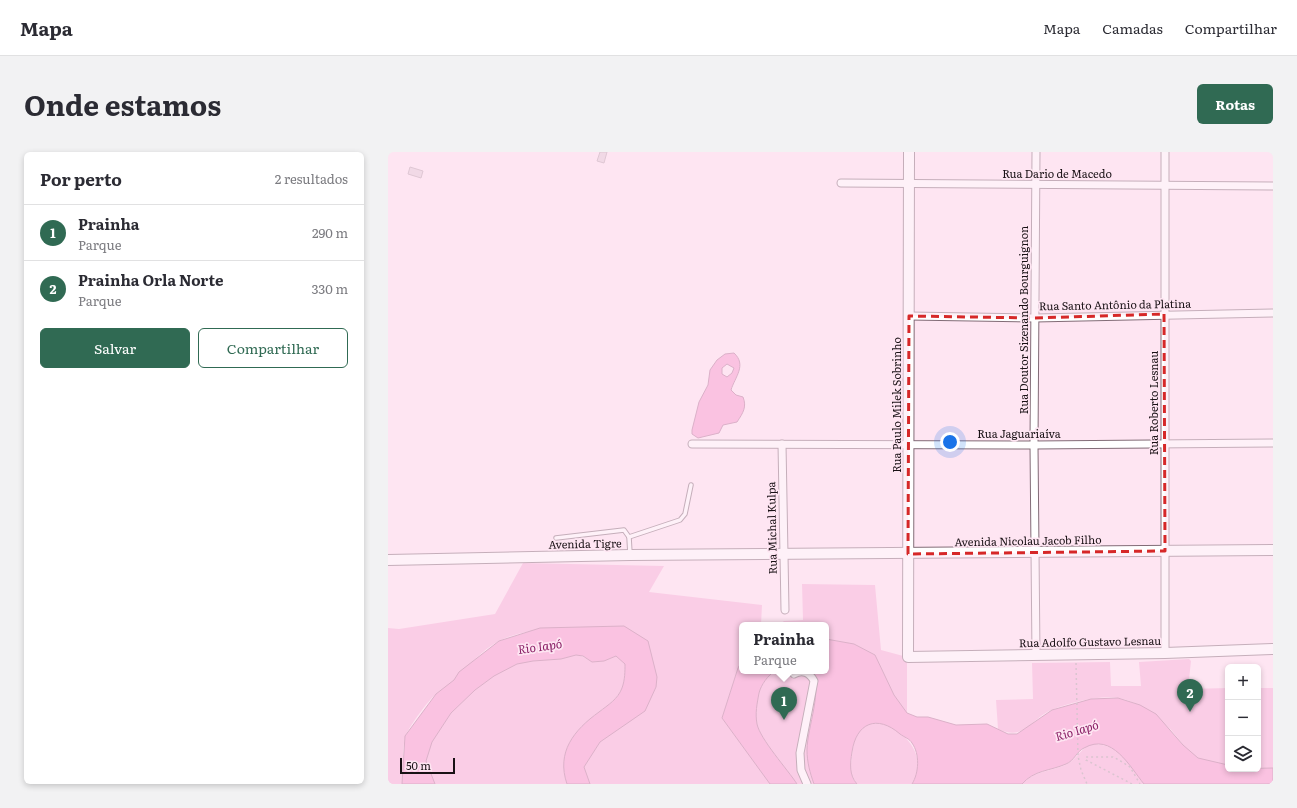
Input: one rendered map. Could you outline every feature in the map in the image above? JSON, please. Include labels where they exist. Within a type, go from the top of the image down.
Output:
[{"type":"street","name":"Rua Paulo Milek Sobrinho","points":[[908,657],[909,152]]},
{"type":"street","name":"Rua Doutor Sizenando Bourguignon","points":[[1036,152],[1034,445],[1036,656]]},
{"type":"street","name":"Rua Roberto Lesnau","points":[[1165,152],[1165,653]]},
{"type":"street","name":"Rua Dario de Macedo","points":[[841,183],[1273,186]]},
{"type":"street","name":"Rua Santo Antônio da Platina","points":[[909,316],[1035,318],[1164,314],[1273,313]]},
{"type":"street","name":"Rua Jaguariaíva","points":[[692,444],[1034,445],[1273,443]]},
{"type":"street","name":"Rua Michal Kulpa","points":[[782,444],[783,555],[786,610]]},
{"type":"street","name":"Avenida Nicolau Jacob Filho","points":[[783,555],[1273,550]]},
{"type":"street","name":"Avenida Tigre","points":[[388,560],[630,555],[783,555]]},
{"type":"street","name":"Rua Adolfo Gustavo Lesnau","points":[[908,657],[1036,656],[1273,649]]},
{"type":"street","points":[[807,784],[801,770],[800,753],[814,681],[809,674]]},
{"type":"lane","points":[[630,538],[680,520],[685,514],[691,485]]},
{"type":"lane","points":[[556,538],[624,530],[630,538],[630,555]]},
{"type":"path","points":[[1076,655],[1078,756],[1081,770],[1087,784]]},
{"type":"path","points":[[1132,784],[1097,767],[1086,760],[1086,756],[1114,757],[1130,767],[1140,784]]},
{"type":"highlighted area","points":[[1164,314],[1165,551],[908,554],[909,316],[1035,318]]},
{"type":"shaded area","points":[[523,563],[664,566],[649,592],[762,605],[761,622],[739,622],[739,666],[722,718],[770,784],[590,784],[584,767],[600,742],[644,711],[656,687],[589,627],[521,633],[499,641],[487,649],[454,681],[428,702],[406,735],[403,751],[402,784],[388,784],[388,628],[399,629],[495,614]]},
{"type":"shaded area","points":[[802,584],[875,585],[881,650],[907,657],[907,713],[894,695],[875,655],[854,644],[829,640],[829,622],[783,622],[803,620]]},
{"type":"shaded area","points":[[576,655],[594,662],[604,661],[616,656],[625,663],[625,676],[622,688],[618,695],[582,726],[570,743],[564,762],[564,772],[567,784],[435,784],[426,761],[432,742],[451,713],[475,690],[494,676],[517,664],[561,659]]},
{"type":"shaded area","points":[[1189,659],[1191,661],[1188,689],[1225,688],[1225,765],[1201,760],[1190,752],[1171,730],[1154,715],[1141,706],[1119,698],[1095,698],[1061,706],[1039,717],[1028,727],[1015,732],[1008,732],[998,729],[996,700],[1033,699],[1032,663],[1110,662],[1111,686],[1141,686],[1139,662]]},
{"type":"shaded area","points":[[771,674],[813,674],[815,678],[817,692],[810,721],[808,742],[814,784],[797,784],[763,738],[759,730],[756,708],[760,690]]},
{"type":"shaded area","points":[[1261,688],[1273,688],[1273,768],[1261,768]]},
{"type":"shaded area","points":[[883,723],[900,733],[913,748],[918,765],[912,784],[857,784],[850,772],[854,740],[861,728],[871,724]]},
{"type":"shaded area","points":[[1091,744],[1110,747],[1117,751],[1123,756],[1144,784],[1022,784],[1032,776],[1067,764]]},
{"type":"water","points":[[734,353],[740,362],[739,371],[731,390],[736,395],[743,397],[745,404],[744,410],[737,422],[723,425],[719,433],[698,438],[692,434],[692,430],[699,402],[708,385],[710,370],[717,360],[725,354]],"holes":[[[727,364],[734,368],[732,373],[727,377],[722,374],[722,368]]]},
{"type":"water","name":"Rio Iapó","points":[[624,626],[648,641],[657,677],[656,687],[645,711],[600,742],[584,767],[590,784],[567,784],[564,772],[566,752],[575,734],[582,726],[612,702],[620,692],[624,682],[625,664],[616,656],[604,661],[592,662],[583,656],[576,655],[561,659],[533,661],[517,664],[494,676],[475,690],[451,713],[432,742],[426,761],[435,784],[402,784],[405,736],[436,694],[454,680],[459,672],[499,641],[540,628]]},
{"type":"water","name":"Rio Iapó","points":[[829,640],[854,644],[875,655],[894,695],[907,713],[917,717],[928,717],[956,725],[987,724],[1008,734],[1017,734],[1052,710],[1091,699],[1118,698],[1140,705],[1156,714],[1183,745],[1198,758],[1225,764],[1225,772],[1261,772],[1261,768],[1273,768],[1273,784],[1144,784],[1126,761],[1112,748],[1103,744],[1094,744],[1079,751],[1069,763],[1037,773],[1022,784],[912,784],[918,764],[915,747],[908,739],[891,728],[883,724],[876,723],[863,728],[854,742],[851,756],[851,769],[854,781],[857,784],[814,784],[809,767],[807,750],[816,687],[815,678],[813,674],[829,674]]},
{"type":"water","points":[[739,666],[739,674],[771,674],[763,684],[759,693],[756,708],[757,724],[763,738],[797,784],[770,784],[722,718]]},
{"type":"building","points":[[600,152],[607,152],[604,163],[597,161]]},
{"type":"building","points":[[410,167],[423,171],[421,178],[408,174]]},
{"type":"place","name":"Prainha Orla Norte","points":[[1190,712]]},
{"type":"place","name":"Prainha","points":[[784,720]]}]
